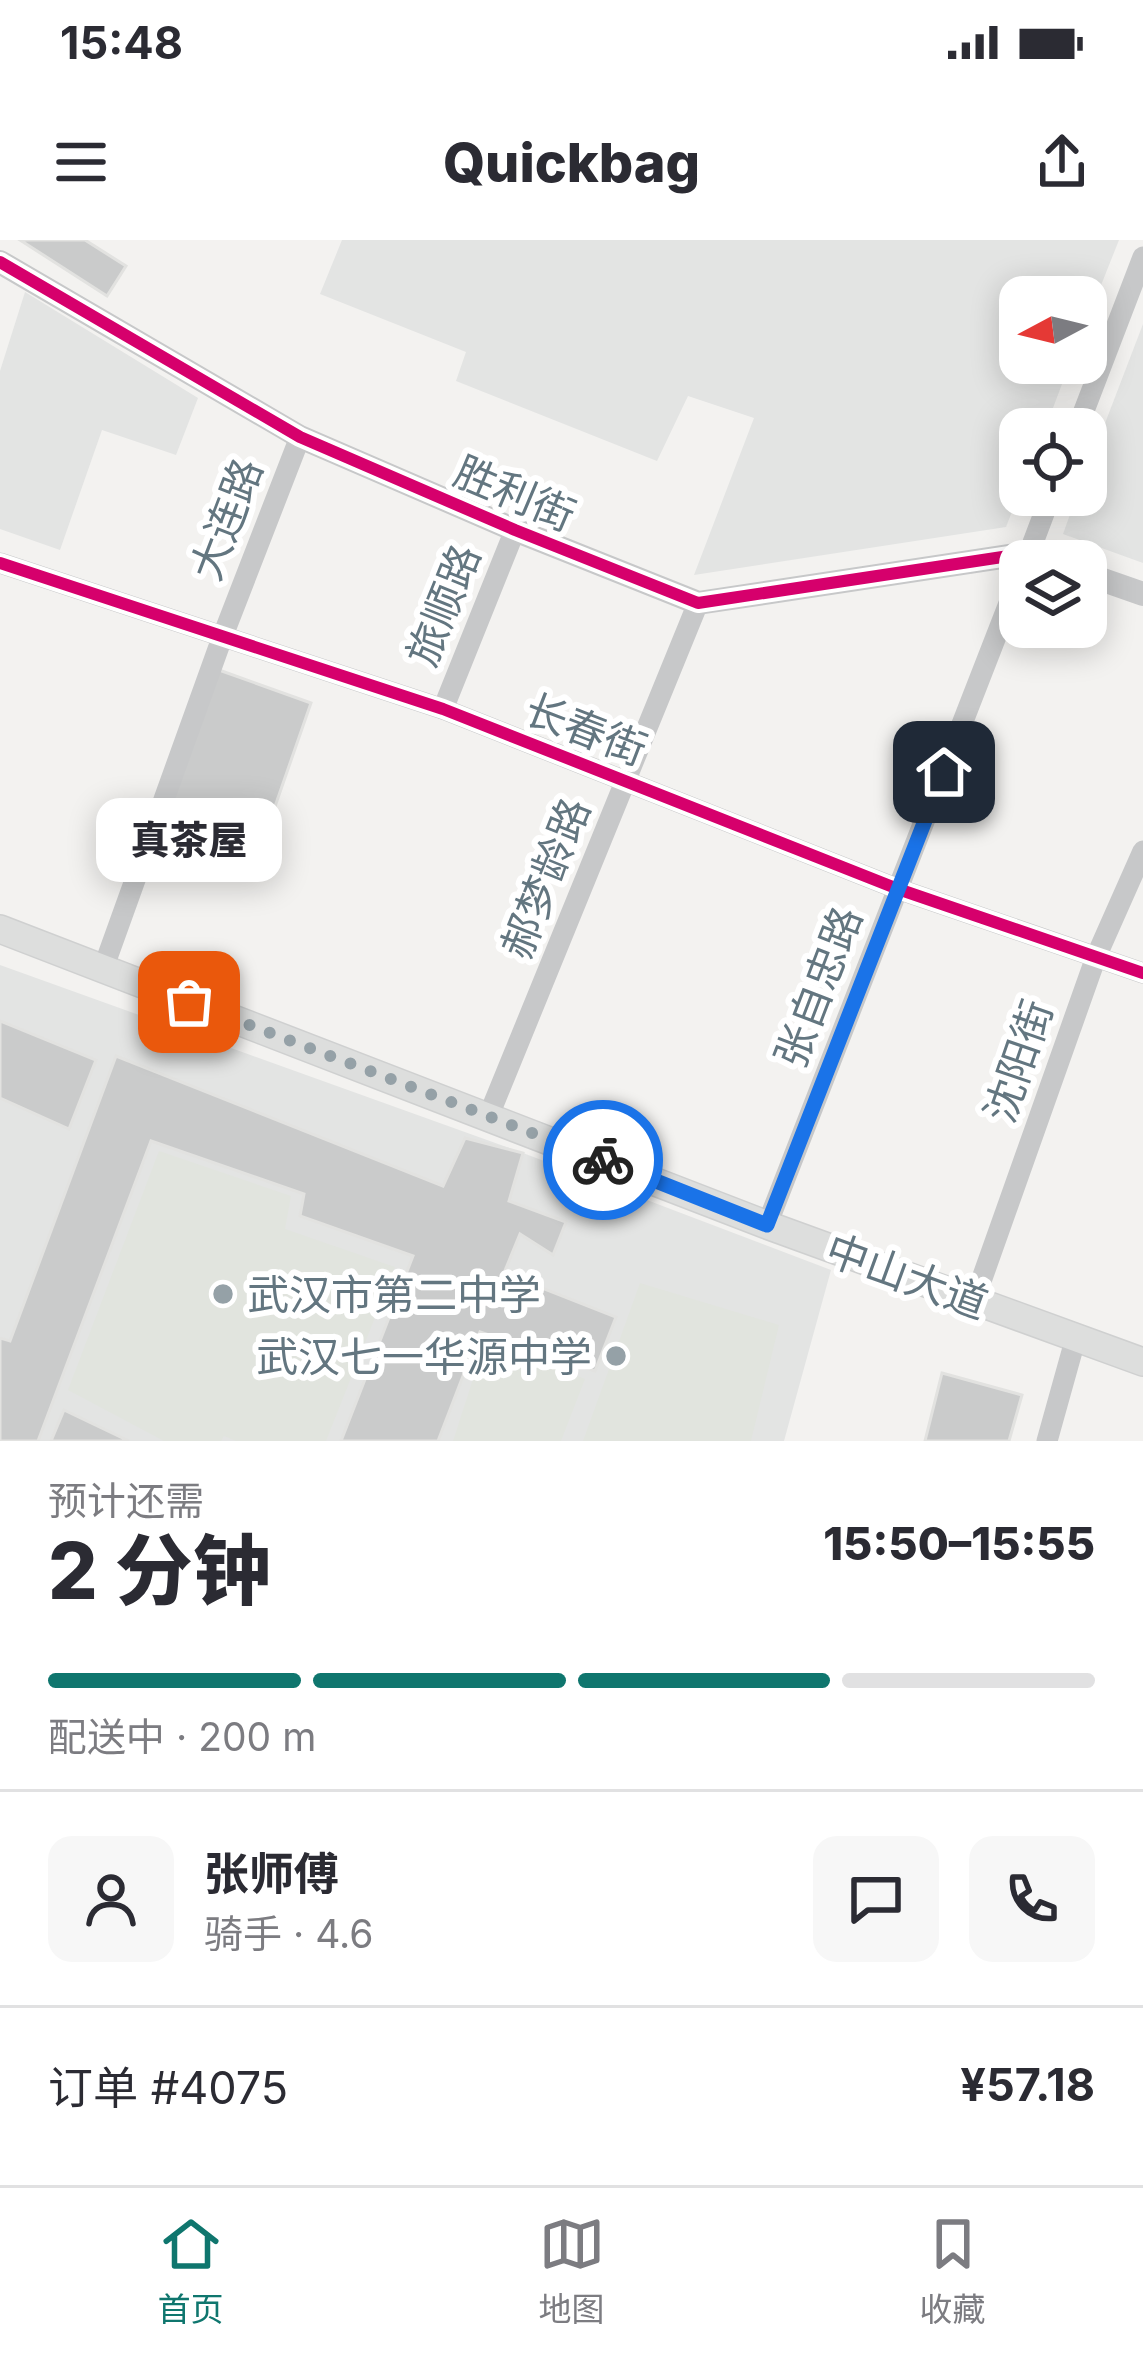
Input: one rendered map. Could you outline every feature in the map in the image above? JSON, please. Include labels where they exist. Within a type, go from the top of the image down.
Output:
[{"type":"main road","name":"中山大道","points":[[0,929],[767,1225],[1143,1362]]},
{"type":"street","points":[[1084,408],[1143,257]]},
{"type":"street","name":"胜利街","points":[[0,262],[300,436],[515,530],[698,602],[999,567]]},
{"type":"street","name":"大连路","points":[[104,969],[300,436]]},
{"type":"street","name":"旅顺路","points":[[442,709],[515,530]]},
{"type":"street","name":"长春街","points":[[0,563],[442,709],[898,889],[1143,973]]},
{"type":"street","points":[[1107,581],[1143,594]]},
{"type":"street","name":"郝梦龄路","points":[[489,1115],[698,602]]},
{"type":"street","name":"张自忠路","points":[[767,1225],[999,641]]},
{"type":"street","name":"沈阳街","points":[[974,1301],[1096,957],[1143,850]]},
{"type":"street","points":[[1047,1441],[1076,1337]]},
{"type":"shaded area","points":[[342,240],[1119,240],[1105,276],[999,276],[999,384],[1062,384],[1053,408],[999,408],[999,516],[1010,516],[1006,527],[694,575],[754,418],[688,396],[657,461],[456,381],[466,352],[320,294]]},
{"type":"shaded area","points":[[25,292],[198,398],[176,455],[102,430],[60,550],[0,529],[0,371]]},
{"type":"shaded area","points":[[1143,324],[1143,563],[1107,550],[1107,540],[1080,540],[1063,534],[1069,516],[1107,516],[1107,418]]},
{"type":"shaded area","name":"武汉市第二中学","points":[[0,965],[523,1153],[831,1270],[784,1441],[0,1441]]},
{"type":"shaded area","points":[[159,1151],[291,1196],[285,1229],[395,1267],[326,1441],[236,1441],[224,1436],[221,1441],[164,1441],[68,1390]]},
{"type":"shaded area","points":[[640,1283],[779,1325],[751,1441],[583,1441]]},
{"type":"shaded area","points":[[485,1342],[585,1379],[561,1441],[453,1441]]},
{"type":"building","points":[[20,240],[85,240],[126,266],[107,296]]},
{"type":"building","points":[[219,670],[311,703],[256,861],[163,827]]},
{"type":"building","points":[[0,1021],[96,1060],[69,1129],[0,1098]]},
{"type":"building","name":"武汉市第二中学","points":[[116,1056],[443,1186],[465,1138],[523,1153],[509,1201],[566,1222],[553,1255],[520,1234],[504,1273],[616,1317],[595,1371],[480,1332],[438,1441],[341,1441],[413,1256],[300,1216],[304,1194],[151,1141],[38,1441],[0,1441],[0,1338],[10,1341]]},
{"type":"building","points":[[942,1373],[1022,1395],[1009,1441],[925,1441]]},
{"type":"building","points":[[64,1410],[129,1441],[51,1441]]},
{"type":"cycle path","points":[[0,262],[300,437],[698,603],[999,558]]},
{"type":"cycle path","points":[[0,563],[443,709],[898,889],[1143,973]]},
{"type":"way so far","points":[[189,1002],[603,1160]]},
{"type":"place","name":"真茶屋","points":[[189,1002]]},
{"type":"place","name":"武汉市第二中学","points":[[223,1294]]},
{"type":"place","name":"武汉七一华源中学","points":[[616,1356]]},
{"type":"route","points":[[603,1160],[767,1225],[944,772]]}]
